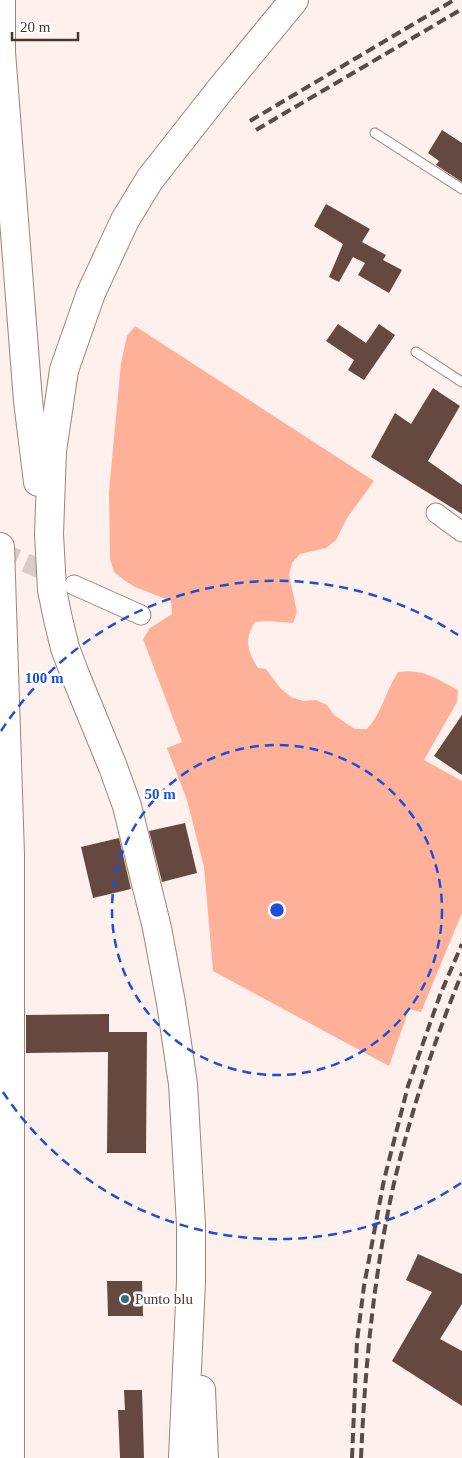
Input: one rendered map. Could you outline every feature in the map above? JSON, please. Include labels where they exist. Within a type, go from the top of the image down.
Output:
[{"type":"highway","points":[[0,168],[1,0]]},
{"type":"highway","points":[[63,587],[49,534],[52,452],[64,370],[91,293],[125,220],[150,179],[294,0]]},
{"type":"highway","points":[[1,52],[28,400],[63,587],[65,648],[114,767],[127,806],[157,928],[183,1084],[191,1224],[191,1281],[183,1458]]},
{"type":"highway","points":[[0,547],[10,884],[10,1458]]},
{"type":"highway","points":[[191,1281],[199,1354],[204,1458]]},
{"type":"street","points":[[436,513],[462,532]]},
{"type":"street","points":[[63,587],[141,615]]},
{"type":"lane","points":[[374,134],[462,189]]},
{"type":"lane","points":[[416,352],[462,382]]},
{"type":"shaded area","points":[[135,326],[374,481],[347,518],[336,540],[326,548],[300,554],[292,563],[289,575],[297,612],[293,623],[255,622],[249,635],[248,645],[251,656],[258,668],[266,669],[281,689],[291,697],[303,701],[316,700],[327,705],[334,715],[355,729],[367,729],[372,723],[398,672],[422,673],[458,690],[457,702],[424,760],[462,781],[462,913],[421,1012],[409,1009],[389,1066],[213,971],[204,867],[187,800],[167,748],[182,742],[143,639],[150,628],[172,614],[171,601],[135,587],[124,580],[114,572],[110,559],[109,492],[121,363],[127,336]]},
{"type":"building","points":[[442,130],[462,143],[462,182],[436,165],[439,161],[428,153]]},
{"type":"building","points":[[326,204],[370,229],[362,242],[386,255],[383,260],[402,270],[389,293],[358,275],[365,263],[353,257],[339,282],[329,277],[343,244],[314,226]]},
{"type":"building","points":[[338,324],[366,343],[379,324],[395,335],[364,380],[348,370],[354,360],[326,341]]},
{"type":"building","points":[[433,388],[460,406],[428,461],[462,485],[462,514],[371,457],[395,413],[411,424]]},
{"type":"building","points":[[462,715],[462,775],[434,756]]},
{"type":"building","points":[[185,823],[197,873],[162,882],[149,831]]},
{"type":"building","points":[[119,838],[131,889],[93,898],[81,847]]},
{"type":"building","points":[[109,1014],[109,1032],[147,1032],[146,1153],[107,1153],[108,1052],[26,1053],[26,1015]]},
{"type":"building","points":[[418,1254],[462,1274],[462,1304],[440,1339],[462,1351],[462,1406],[392,1361],[432,1292],[406,1280]]},
{"type":"building","name":"Punto blu","points":[[107,1281],[142,1281],[143,1316],[108,1316]]},
{"type":"building","points":[[124,1390],[142,1390],[144,1458],[120,1458],[118,1410],[125,1410]]},
{"type":"tunnel","points":[[0,551],[60,578]]},
{"type":"railway","points":[[250,121],[454,0]]},
{"type":"railway","points":[[256,130],[462,9]]},
{"type":"railway","points":[[352,1458],[357,1341],[364,1286],[384,1180],[408,1086],[440,995],[462,944]]},
{"type":"railway","points":[[361,1458],[371,1320],[381,1251],[394,1183],[424,1077],[462,973]]},
{"type":"place","name":"Punto blu","points":[[125,1299]]}]
